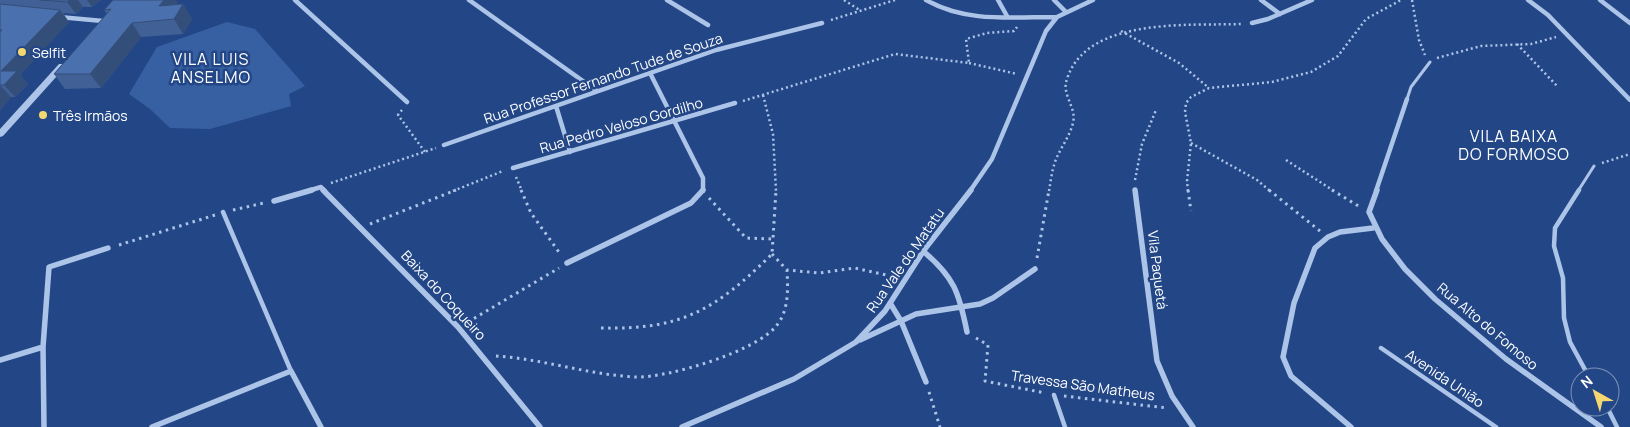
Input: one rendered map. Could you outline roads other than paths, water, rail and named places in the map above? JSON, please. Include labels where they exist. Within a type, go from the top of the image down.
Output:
[{"type":"street","points":[[295,0],[407,102]]},
{"type":"street","points":[[470,0],[597,91]]},
{"type":"street","points":[[667,0],[708,26]]},
{"type":"street","points":[[926,0],[944,9],[968,17],[1057,17],[1093,0]]},
{"type":"street","points":[[998,0],[1007,16]]},
{"type":"street","points":[[1054,0],[1066,12]]},
{"type":"street","points":[[1260,0],[1280,14]]},
{"type":"street","points":[[1252,22],[1280,14],[1312,0]]},
{"type":"street","points":[[1528,0],[1548,15],[1630,100]]},
{"type":"street","points":[[1600,0],[1630,23]]},
{"type":"street","points":[[97,28],[109,14]]},
{"type":"street","points":[[54,16],[103,21]]},
{"type":"street","name":"Rua Vale do Matatu","points":[[682,427],[784,385],[857,342],[876,322],[923,251],[981,177],[992,159],[1046,30],[1057,17]]},
{"type":"street","name":"Rua Professor Fernando Tude de Souza","points":[[444,145],[716,50],[822,23]]},
{"type":"street","points":[[0,134],[70,57]]},
{"type":"street","points":[[567,263],[691,203],[703,191],[702,178],[650,73]]},
{"type":"street","points":[[1351,427],[1291,376],[1283,357],[1294,303],[1315,248],[1328,237],[1340,232],[1373,228],[1369,212],[1407,99]]},
{"type":"street","name":"Rua Pedro Veloso Gordilho","points":[[512,168],[735,103]]},
{"type":"street","points":[[556,106],[570,152]]},
{"type":"street","name":"Baixa do Coqueiro","points":[[274,201],[321,186],[458,327],[483,355],[540,427]]},
{"type":"street","name":"Vila Paquetá","points":[[1135,190],[1157,361],[1164,384],[1178,409],[1193,427]]},
{"type":"street","name":"Rua Alto do Fomoso","points":[[1373,228],[1402,265],[1459,320],[1516,368],[1601,427]]},
{"type":"street","points":[[44,427],[43,347],[49,267],[108,248]]},
{"type":"street","points":[[923,251],[944,269],[951,280],[962,308],[967,332]]},
{"type":"street","points":[[857,342],[916,314],[980,304],[993,298],[1035,269]]},
{"type":"street","points":[[890,303],[901,321],[926,382]]},
{"type":"street","points":[[0,360],[43,347]]},
{"type":"street","points":[[152,427],[291,371],[321,427]]},
{"type":"lane","points":[[1407,99],[1411,87],[1430,62]]},
{"type":"lane","points":[[1584,367],[1570,342],[1564,318],[1563,278],[1553,237],[1555,228],[1594,166]]},
{"type":"lane","points":[[223,212],[291,371]]},
{"type":"lane","name":"Avenida União","points":[[1381,348],[1496,427]]},
{"type":"lane","points":[[1054,395],[1065,427]]},
{"type":"place","name":"Selfit","points":[[22,52]]},
{"type":"place","name":"Três Irmãos","points":[[43,115]]},
{"type":"district","name":"VILA LUIS ANSELMO","points":[[211,68]]},
{"type":"district","name":"VILA BAIXA DO FORMOSO","points":[[1514,145]]}]
